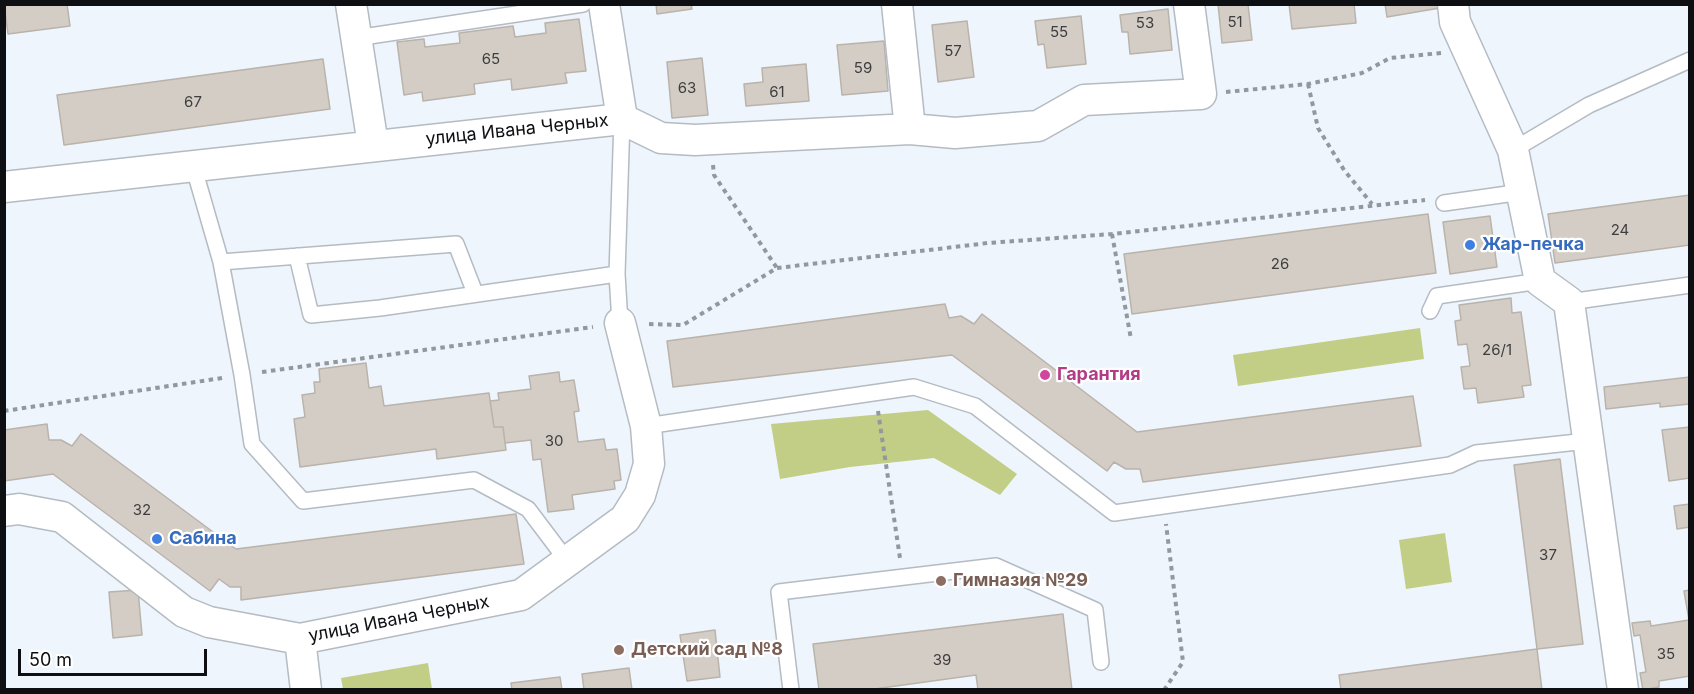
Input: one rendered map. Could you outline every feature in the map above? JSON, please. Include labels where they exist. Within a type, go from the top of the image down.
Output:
[{"type":"street","points":[[351,4],[373,144]]},
{"type":"street","points":[[604,4],[621,119]]},
{"type":"street","points":[[897,4],[910,129]]},
{"type":"street","points":[[1189,4],[1201,94]]},
{"type":"street","points":[[1453,4],[1455,22],[1513,150],[1540,281],[1569,302],[1623,690]]},
{"type":"street","name":"улица Ивана Черных","points":[[4,187],[373,144],[621,119],[661,138],[711,139],[910,129],[955,133],[1038,126],[1084,100],[1201,94]]},
{"type":"street","name":"улица Ивана Черных","points":[[4,511],[19,509],[62,518],[184,612],[210,622],[300,639],[521,595],[625,519],[640,495],[649,464],[646,426],[621,323]]},
{"type":"street","points":[[300,639],[306,690]]},
{"type":"lane","points":[[356,38],[583,4]]},
{"type":"lane","points":[[1513,150],[1589,105],[1689,60]]},
{"type":"lane","points":[[621,119],[617,274],[621,323]]},
{"type":"lane","points":[[193,165],[221,262],[252,444],[303,501],[474,480],[528,508],[568,562]]},
{"type":"lane","points":[[1444,203],[1522,192]]},
{"type":"lane","points":[[221,262],[456,244],[475,293]]},
{"type":"lane","points":[[297,256],[311,315],[380,308],[617,274]]},
{"type":"lane","points":[[1430,311],[1437,296],[1540,281]]},
{"type":"lane","points":[[1569,302],[1689,285]]},
{"type":"lane","points":[[646,426],[915,387],[975,406],[1114,513],[1450,465],[1476,453],[1587,441]]},
{"type":"lane","points":[[791,690],[779,592],[996,566],[1095,610],[1101,662]]},
{"type":"path","points":[[1201,94],[1308,84],[1362,73],[1389,58],[1468,50]]},
{"type":"path","points":[[1308,84],[1318,128],[1344,170],[1372,204]]},
{"type":"path","points":[[711,139],[714,175],[777,268]]},
{"type":"path","points":[[4,411],[242,375],[621,323],[682,325],[777,268],[988,243],[1112,234],[1419,199],[1444,203]]},
{"type":"path","points":[[1112,234],[1131,339]]},
{"type":"path","points":[[875,393],[903,577]]},
{"type":"path","points":[[1164,506],[1183,662],[1164,690]]},
{"type":"green space","points":[[1420,328],[1424,359],[1238,386],[1233,355]]},
{"type":"green space","points":[[928,410],[1017,474],[1000,495],[934,458],[850,467],[780,479],[771,424]]},
{"type":"green space","points":[[1445,533],[1452,582],[1406,589],[1399,540]]},
{"type":"green space","points":[[428,663],[432,689],[343,689],[341,678]]},
{"type":"building","points":[[4,4],[67,4],[70,26],[8,34]]},
{"type":"building","points":[[656,4],[691,4],[692,9],[657,14]]},
{"type":"building","points":[[1218,4],[1248,4],[1252,40],[1222,43]]},
{"type":"building","points":[[1289,4],[1354,4],[1356,23],[1292,29]]},
{"type":"building","points":[[1385,4],[1439,4],[1440,8],[1387,17]]},
{"type":"building","points":[[1168,9],[1172,50],[1130,54],[1128,32],[1122,32],[1120,15]]},
{"type":"building","points":[[1081,16],[1086,64],[1047,68],[1044,44],[1038,45],[1035,21]]},
{"type":"building","points":[[579,19],[586,71],[565,73],[567,83],[512,90],[511,79],[474,84],[475,94],[423,101],[422,92],[404,95],[397,42],[424,39],[425,47],[460,43],[459,33],[513,26],[515,37],[546,33],[545,23]]},
{"type":"building","points":[[967,21],[974,77],[938,82],[932,25]]},
{"type":"building","points":[[884,41],[888,91],[842,95],[837,45]]},
{"type":"building","points":[[702,58],[708,115],[672,118],[667,62]]},
{"type":"building","points":[[323,59],[330,109],[64,145],[57,95]]},
{"type":"building","points":[[806,64],[809,101],[746,106],[744,84],[763,82],[762,68]]},
{"type":"building","points":[[1690,195],[1690,245],[1555,263],[1548,214]]},
{"type":"building","points":[[1428,214],[1436,273],[1132,314],[1124,254]]},
{"type":"building","name":"Жар-печка","points":[[1490,216],[1497,267],[1450,274],[1443,222]]},
{"type":"building","points":[[1511,298],[1512,313],[1521,312],[1531,385],[1522,386],[1524,397],[1478,403],[1476,388],[1464,389],[1461,367],[1470,366],[1467,344],[1458,345],[1455,321],[1461,320],[1459,305]]},
{"type":"building","points":[[945,304],[949,318],[961,316],[974,324],[982,314],[1137,432],[1413,396],[1421,446],[1143,482],[1140,469],[1126,469],[1114,462],[1107,471],[952,355],[673,387],[667,341]]},
{"type":"building","points":[[366,363],[369,388],[381,386],[384,406],[489,393],[494,427],[503,427],[506,450],[437,459],[436,449],[300,467],[294,419],[305,417],[302,395],[315,393],[314,382],[320,382],[319,369]]},
{"type":"building","points":[[559,372],[560,382],[574,380],[579,411],[574,412],[578,442],[604,439],[606,450],[617,449],[621,480],[614,481],[615,489],[572,495],[574,509],[548,512],[541,459],[533,460],[531,440],[505,443],[503,427],[494,427],[490,401],[499,400],[498,393],[531,389],[529,376]]},
{"type":"building","points":[[1690,377],[1690,404],[1660,407],[1660,403],[1606,409],[1604,387]]},
{"type":"building","points":[[47,424],[49,440],[61,440],[72,446],[81,434],[236,549],[516,514],[524,564],[241,600],[241,587],[230,587],[219,579],[210,591],[53,474],[4,481],[4,430]]},
{"type":"building","points":[[1690,427],[1690,478],[1669,481],[1662,430]]},
{"type":"building","points":[[1560,459],[1583,644],[1537,649],[1514,465]]},
{"type":"building","points":[[1690,504],[1690,527],[1677,529],[1674,506]]},
{"type":"building","points":[[138,590],[142,635],[113,638],[109,592]]},
{"type":"building","points":[[1690,590],[1690,676],[1659,681],[1659,687],[1643,690],[1640,673],[1646,672],[1640,635],[1634,636],[1632,623],[1650,621],[1651,626],[1689,620],[1684,591]]},
{"type":"building","points":[[1063,614],[1072,690],[978,690],[976,675],[867,690],[819,690],[813,644]]},
{"type":"building","points":[[715,630],[720,677],[687,681],[680,635]]},
{"type":"building","points":[[1537,649],[1542,690],[1341,690],[1339,675]]},
{"type":"building","points":[[629,668],[632,690],[584,690],[582,674]]},
{"type":"building","points":[[560,677],[562,690],[512,690],[511,683]]},
{"type":"place","name":"Жар-печка","points":[[1470,245]]},
{"type":"place","name":"Гарантия","points":[[1045,375]]},
{"type":"place","name":"Сабина","points":[[157,539]]},
{"type":"place","name":"Гимназия №29","points":[[941,581]]},
{"type":"place","name":"Детский сад №8","points":[[619,650]]}]
